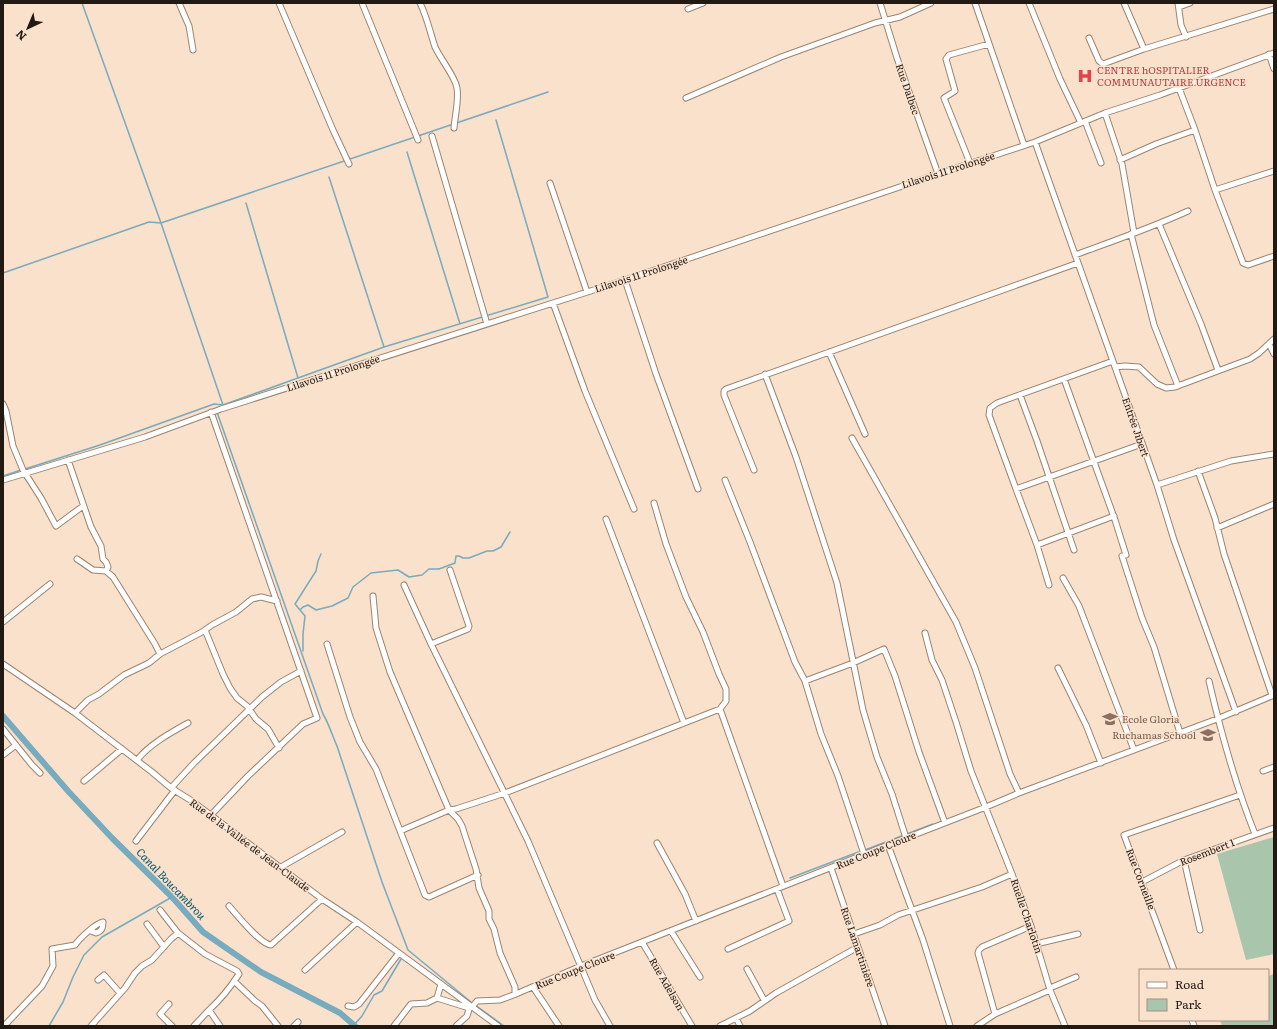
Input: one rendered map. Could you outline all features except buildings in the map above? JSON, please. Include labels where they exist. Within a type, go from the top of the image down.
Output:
[{"type":"street","points":[[179,3],[189,26],[193,50]]},
{"type":"street","points":[[279,3],[349,164]]},
{"type":"street","points":[[362,3],[418,140]]},
{"type":"street","points":[[420,3],[435,47],[457,87],[458,104],[454,128]]},
{"type":"street","points":[[688,9],[703,3]]},
{"type":"street","name":"Rue Dalbec","points":[[880,3],[887,21],[897,58],[938,174]]},
{"type":"street","points":[[686,98],[781,57],[875,23],[900,17],[931,3]]},
{"type":"street","points":[[975,3],[1024,145]]},
{"type":"street","points":[[1029,3],[1060,79],[1083,122],[1100,162]]},
{"type":"street","points":[[1124,3],[1144,49]]},
{"type":"street","points":[[1186,37],[1181,25],[1178,5],[1190,3]]},
{"type":"street","points":[[1089,38],[1099,62],[1103,64],[1144,49],[1274,9]]},
{"type":"street","points":[[970,163],[944,98],[955,91],[946,59],[949,55],[989,44]]},
{"type":"street","points":[[1272,54],[1274,69]]},
{"type":"street","name":"Lilavois 11 Prolongée","points":[[3,480],[145,437],[211,412],[625,280],[1035,142],[1105,112],[1179,88],[1272,54]]},
{"type":"street","points":[[1179,88],[1242,263],[1248,265],[1274,256]]},
{"type":"street","points":[[1105,112],[1120,160],[1133,233],[1154,325],[1178,386]]},
{"type":"street","points":[[1120,160],[1156,144],[1195,130]]},
{"type":"street","points":[[432,136],[487,324]]},
{"type":"street","name":"Entrée Jibert","points":[[1035,142],[1116,367],[1157,485],[1174,540],[1236,712]]},
{"type":"street","points":[[1215,190],[1274,172]]},
{"type":"street","points":[[550,183],[587,292]]},
{"type":"street","points":[[1075,255],[1159,224],[1188,211]]},
{"type":"street","points":[[1159,224],[1201,324],[1218,370]]},
{"type":"street","points":[[754,470],[724,392],[728,388],[1078,263]]},
{"type":"street","points":[[625,280],[656,374],[698,489]]},
{"type":"street","points":[[553,303],[584,391],[634,509]]},
{"type":"street","points":[[1116,367],[1139,367],[1157,384],[1166,388],[1178,386],[1250,359],[1274,339]]},
{"type":"street","points":[[1269,344],[1274,354]]},
{"type":"street","points":[[829,352],[865,434]]},
{"type":"street","points":[[1049,585],[1037,545],[1003,456],[989,415],[989,410],[991,406],[997,403],[1113,361]]},
{"type":"street","points":[[765,374],[796,457],[837,583],[863,710],[876,757],[892,794],[906,838]]},
{"type":"street","points":[[1064,380],[1114,516],[1142,618],[1154,647],[1180,733]]},
{"type":"street","points":[[1020,395],[1050,477],[1074,550]]},
{"type":"street","points":[[3,404],[13,446],[25,474],[41,498],[56,526],[84,506]]},
{"type":"street","points":[[211,412],[318,718],[304,724],[248,776],[211,815]]},
{"type":"street","points":[[3,416],[9,426]]},
{"type":"street","points":[[852,438],[956,622],[975,668],[1010,774],[1019,793]]},
{"type":"street","points":[[1016,489],[1142,444]]},
{"type":"street","points":[[1157,485],[1231,461],[1274,454]]},
{"type":"street","points":[[68,460],[91,527],[101,546],[103,559],[108,567],[106,571]]},
{"type":"street","points":[[1198,471],[1224,554],[1273,695]]},
{"type":"street","points":[[725,480],[795,662],[805,681],[821,734],[838,776],[864,854]]},
{"type":"street","points":[[400,831],[449,810],[454,810],[505,793],[720,709],[726,701],[726,689],[703,632],[686,597],[666,544],[654,503]]},
{"type":"street","points":[[1217,528],[1274,505]]},
{"type":"street","points":[[1037,545],[1114,516]]},
{"type":"street","points":[[606,519],[684,723]]},
{"type":"street","points":[[77,559],[93,570],[106,571],[113,577],[160,654]]},
{"type":"street","points":[[431,644],[468,629],[469,626],[450,570]]},
{"type":"street","points":[[1063,578],[1079,606],[1134,750]]},
{"type":"street","points":[[3,622],[50,584]]},
{"type":"street","points":[[404,585],[431,644],[528,841],[595,1000],[610,1026]]},
{"type":"street","points":[[372,596],[376,628],[390,672],[449,810],[458,819],[462,826],[478,875],[479,888],[489,911],[489,919],[494,929],[500,953],[515,987],[515,994]]},
{"type":"street","points":[[75,713],[88,700],[99,694],[124,675],[236,612],[252,599],[261,597],[277,601]]},
{"type":"street","points":[[205,630],[230,688],[256,719],[268,729],[279,748]]},
{"type":"street","name":"Ruelle Charlotin","points":[[925,633],[932,660],[942,680],[971,771],[1012,874],[1031,926],[1050,989],[1065,1026]]},
{"type":"street","points":[[327,644],[358,736],[376,769],[425,895],[429,897],[478,875]]},
{"type":"street","points":[[805,681],[853,663],[884,649],[895,676],[918,752],[945,823]]},
{"type":"street","name":"Rue de la Vallée de Jean-Claude","points":[[3,664],[75,713],[173,789],[192,801],[322,899],[357,922],[498,1026]]},
{"type":"street","points":[[1058,668],[1086,725],[1101,763]]},
{"type":"street","points":[[136,841],[173,789],[194,763],[271,689],[301,671]]},
{"type":"street","points":[[1209,681],[1217,720],[1240,795],[1255,834]]},
{"type":"street","name":"Rue Coupe Cloure","points":[[471,1006],[477,1002],[500,1000],[581,966],[831,868],[888,844],[986,808],[1019,793],[1217,720],[1273,695]]},
{"type":"street","points":[[720,709],[783,886]]},
{"type":"street","points":[[137,760],[153,745],[188,723]]},
{"type":"street","points":[[3,728],[40,773]]},
{"type":"street","points":[[3,755],[16,745]]},
{"type":"street","points":[[84,781],[122,749]]},
{"type":"street","points":[[1263,771],[1274,767]]},
{"type":"street","name":"Rue Corneille","points":[[1174,969],[1124,835],[1240,795]]},
{"type":"street","name":"Rosembert 1","points":[[1142,882],[1184,860],[1274,828]]},
{"type":"street","points":[[281,867],[342,832]]},
{"type":"street","points":[[657,843],[685,894],[696,921]]},
{"type":"street","points":[[888,844],[924,940],[950,1026]]},
{"type":"street","points":[[1184,860],[1200,930]]},
{"type":"street","name":"Rue Lamartinière","points":[[831,868],[885,1026]]},
{"type":"street","points":[[854,934],[880,925],[898,915],[982,887],[1012,874]]},
{"type":"street","points":[[728,949],[789,921],[776,889]]},
{"type":"street","points":[[229,906],[246,926],[264,942],[271,945],[322,899]]},
{"type":"street","points":[[160,910],[178,933],[205,954],[237,971],[239,974],[218,1002],[194,1026]]},
{"type":"street","points":[[305,970],[357,922]]},
{"type":"street","points":[[147,924],[164,947]]},
{"type":"street","points":[[995,1014],[978,953],[979,950],[982,947],[1031,926]]},
{"type":"street","points":[[4,1026],[42,986],[53,966],[52,949],[75,945],[80,938],[91,931]]},
{"type":"street","points":[[671,931],[700,977]]},
{"type":"street","points":[[91,1026],[120,993],[135,973],[142,966],[152,960],[178,933]]},
{"type":"street","points":[[1036,944],[1078,934]]},
{"type":"street","name":"Rue Adelson","points":[[642,942],[692,1026]]},
{"type":"street","points":[[720,1026],[750,1010],[794,982],[858,947]]},
{"type":"street","points":[[348,1006],[354,1007],[359,1004],[399,953]]},
{"type":"street","points":[[747,969],[764,1000]]},
{"type":"street","points":[[98,980],[104,975],[120,993]]},
{"type":"street","points":[[977,1026],[995,1014],[1076,977]]},
{"type":"street","points":[[234,981],[265,1009],[278,1026]]},
{"type":"street","points":[[436,998],[441,984]]},
{"type":"street","points":[[533,987],[559,1026]]},
{"type":"street","points":[[394,1026],[411,1004],[421,1005],[436,998],[471,1006],[467,1016],[456,1026]]},
{"type":"street","points":[[169,1004],[160,1014],[172,1026]]},
{"type":"street","points":[[209,1010],[220,1026]]},
{"type":"street","points":[[736,1018],[740,1026]]},
{"type":"green space","points":[[1274,837],[1274,954],[1246,960],[1217,854]]},
{"type":"green space","points":[[1274,974],[1274,1026],[1222,1026],[1220,1021],[1269,1021],[1269,976]]},
{"type":"waterway","points":[[82,3],[161,223],[223,405]]},
{"type":"waterway","points":[[3,273],[149,222],[161,223],[548,92]]},
{"type":"waterway","points":[[25,469],[100,445],[214,404],[223,405],[384,347],[548,297],[496,120]]},
{"type":"waterway","points":[[407,152],[460,324]]},
{"type":"waterway","points":[[329,177],[384,347]]},
{"type":"waterway","points":[[246,203],[298,378]]},
{"type":"waterway","points":[[217,412],[323,714],[337,746],[382,882],[408,950],[471,1002],[504,1026]]},
{"type":"waterway","points":[[3,476],[21,470]]},
{"type":"waterway","points":[[300,610],[308,605],[316,610],[332,606],[348,598],[353,587],[371,573],[398,570],[409,577],[422,575],[429,569],[439,569],[455,563],[456,556],[469,558],[487,551],[493,551],[501,547],[510,532]]},
{"type":"waterway","points":[[303,651],[305,616],[295,604],[316,571],[321,554]]},
{"type":"waterway","name":"Canal Boucambrou","points":[[3,716],[68,791],[112,838],[172,897],[203,932],[261,972],[340,1013],[355,1026]]},
{"type":"waterway","points":[[865,850],[933,824]]},
{"type":"waterway","points":[[790,878],[861,851]]},
{"type":"waterway","points":[[49,1026],[63,1002],[84,955],[102,937],[172,897]]},
{"type":"waterway","points":[[354,1025],[362,1016],[374,995],[382,991],[401,959]]},
{"type":"place","name":"CENTRE hOSPITALIER COMMUNAUTAIRE URGENCE","points":[[1085,76]]},
{"type":"place","name":"Ecole Gloria","points":[[1110,719]]},
{"type":"place","name":"Ruchamas School","points":[[1208,735]]}]
